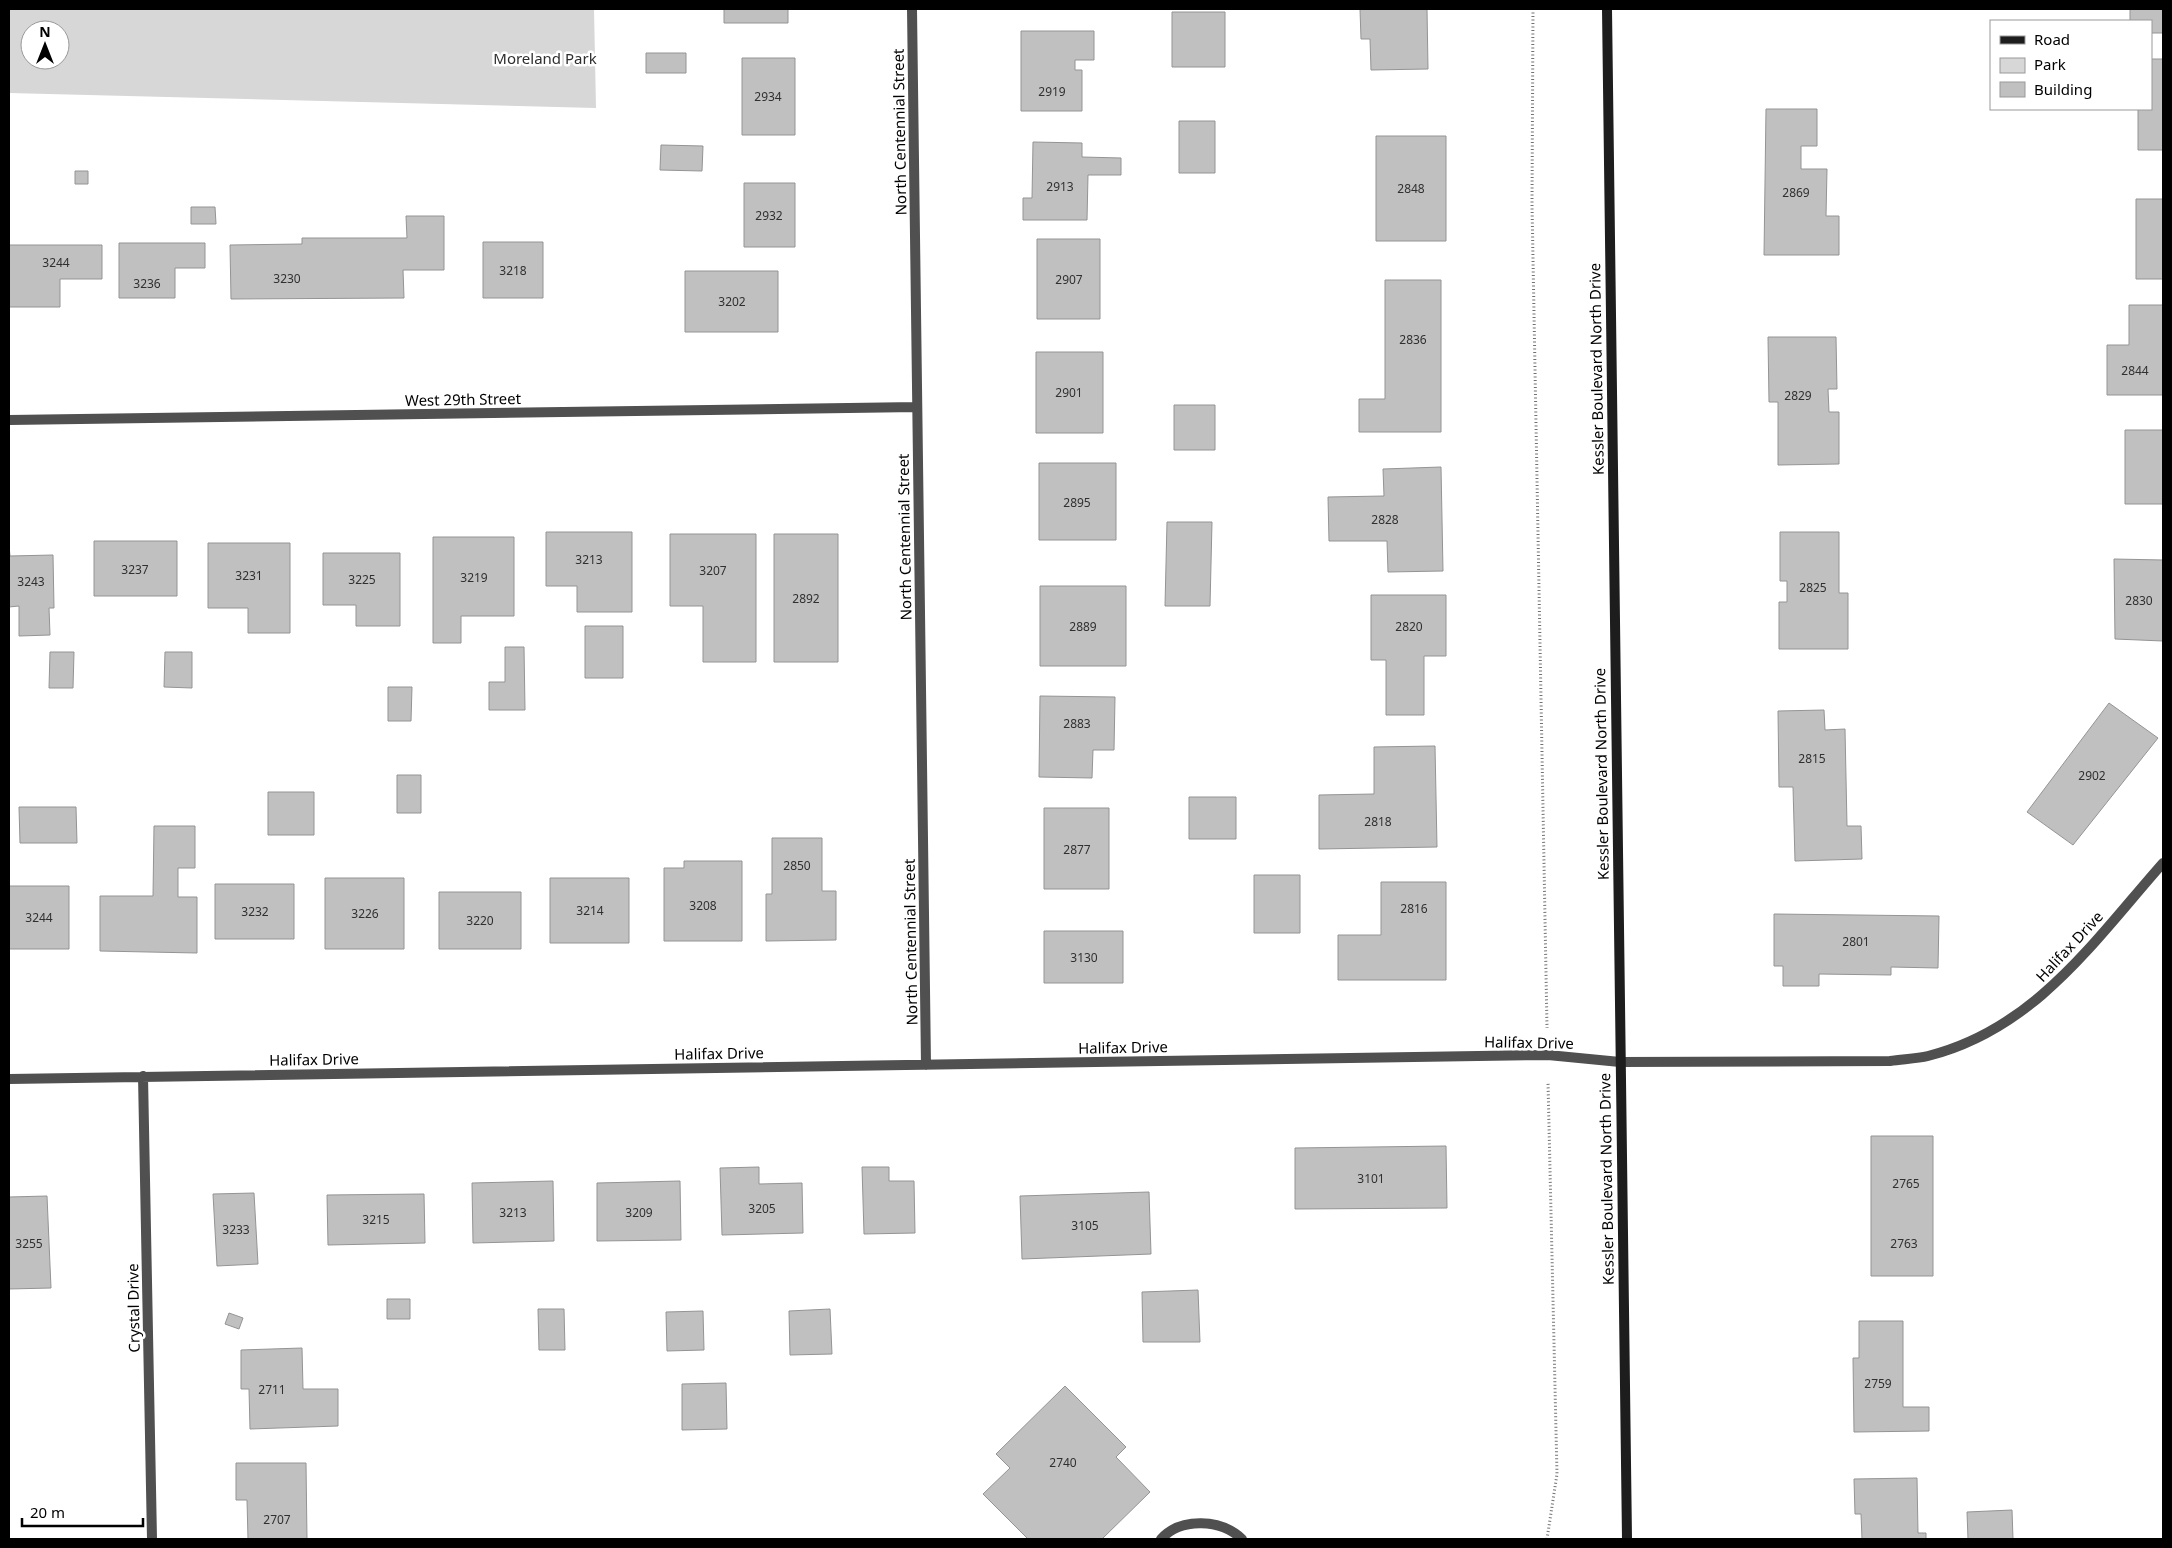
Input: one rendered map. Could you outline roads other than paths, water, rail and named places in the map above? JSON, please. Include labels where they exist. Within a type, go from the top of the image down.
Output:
[{"type":"main road","name":"Kessler Boulevard North Drive","points":[[1607,9],[1627,1539]]},
{"type":"street","name":"North Centennial Street","points":[[912,9],[926,1065]]},
{"type":"street","name":"West 29th Street","points":[[9,420],[917,407]]},
{"type":"street","name":"Halifax Drive","points":[[9,1078],[1548,1055],[1620,1062],[1890,1061],[1927,1056],[1964,1044],[2016,1017],[2053,987],[2163,863]]},
{"type":"street","name":"Crystal Drive","points":[[143,1076],[152,1539]]},
{"type":"street","points":[[1161,1539],[1184,1525],[1196,1523],[1218,1525],[1237,1534],[1242,1539]]},
{"type":"park label","name":"Moreland Park","points":[[545,58]]}]
